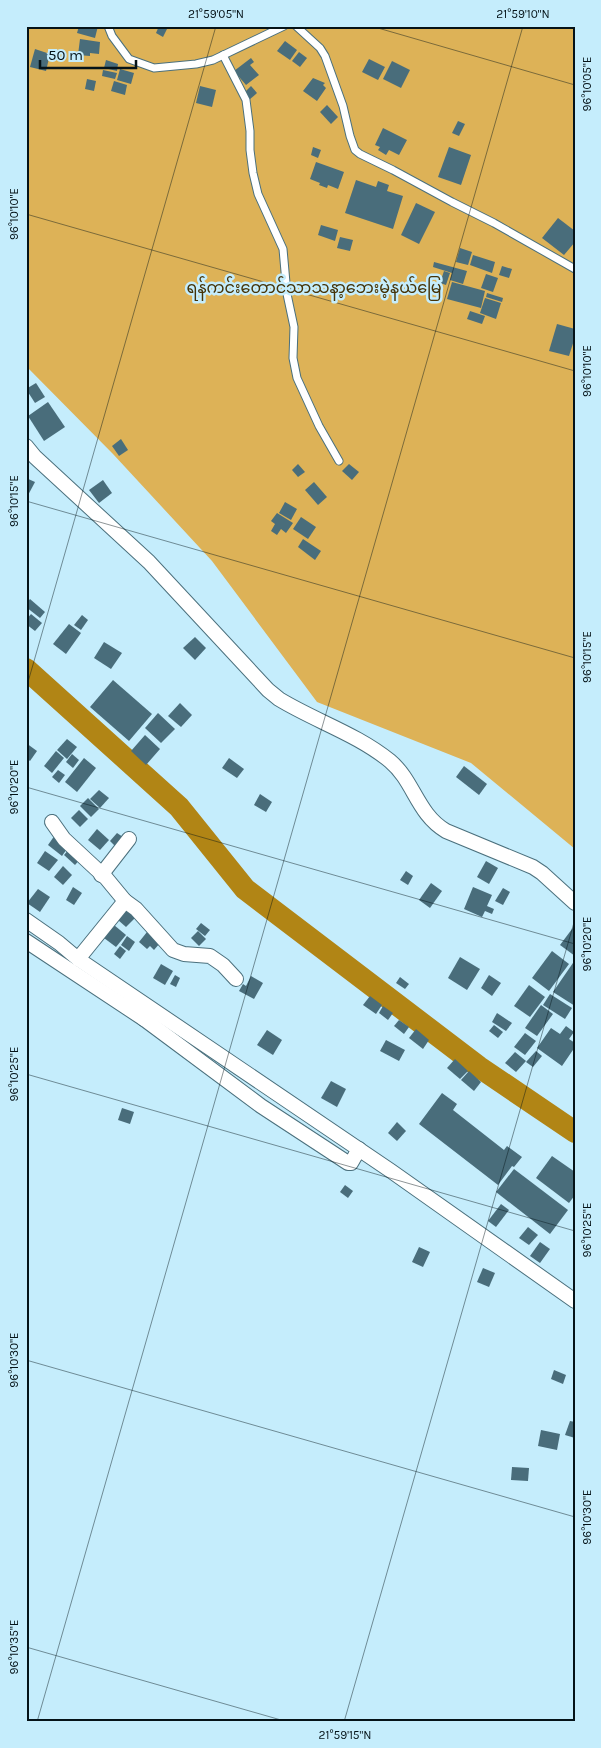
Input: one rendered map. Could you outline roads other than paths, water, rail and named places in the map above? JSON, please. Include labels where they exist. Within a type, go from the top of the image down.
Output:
[{"type":"street","points":[[26,446],[35,457],[149,562],[268,690],[279,699],[370,747],[390,761],[406,779],[421,808],[436,825],[446,832],[533,867],[542,872],[575,903]]},
{"type":"street","points":[[52,822],[64,839],[106,878],[125,901],[136,910],[173,950],[179,953],[210,956],[236,979]]},
{"type":"street","points":[[101,875],[129,839]]},
{"type":"street","points":[[78,959],[125,901]]},
{"type":"street","points":[[26,920],[55,950],[356,1155],[575,1300]]},
{"type":"street","points":[[26,941],[78,959],[147,1012]]},
{"type":"lane","points":[[108,26],[112,36],[129,59],[154,68],[207,62],[223,56],[280,27]]},
{"type":"lane","points":[[296,26],[320,48],[325,56],[343,106],[355,150],[494,223],[575,269]]},
{"type":"lane","points":[[223,56],[246,100],[250,131],[250,150],[258,194],[283,249],[287,294],[294,327],[294,358],[297,378],[319,426],[339,461]]},
{"type":"waterway","points":[[26,669],[179,807],[245,889],[479,1067],[575,1132]]},
{"type":"park label","name":"ရန်ကင်းတောင်သာသနာ့ဘေးမဲ့နယ်မြေ","points":[[314,287]]}]
